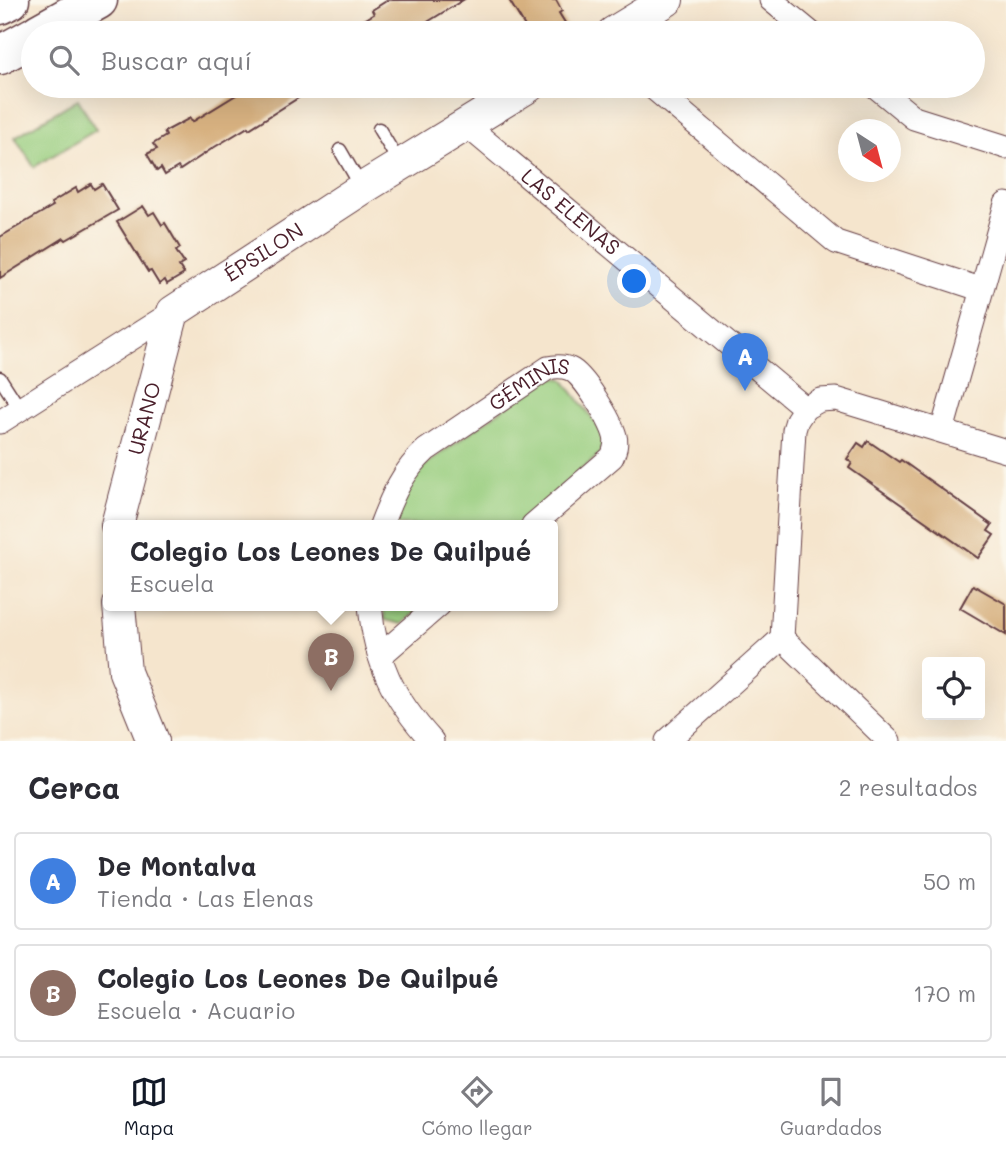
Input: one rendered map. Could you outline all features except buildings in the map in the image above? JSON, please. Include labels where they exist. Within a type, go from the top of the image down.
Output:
[{"type":"highway","points":[[0,5],[10,0]]},
{"type":"highway","points":[[60,21],[98,0]]},
{"type":"highway","points":[[0,55],[21,44]]},
{"type":"street","points":[[633,21],[667,0]]},
{"type":"street","points":[[771,0],[796,21]]},
{"type":"street","name":"ÉPSILON","points":[[0,422],[400,164],[510,98]]},
{"type":"street","points":[[665,98],[836,242],[980,289]]},
{"type":"street","points":[[890,98],[914,118],[1006,147]]},
{"type":"street","name":"LAS ELENAS","points":[[466,125],[805,408]]},
{"type":"street","points":[[942,431],[1006,204]]},
{"type":"street","name":"URANO","points":[[118,520],[173,312]]},
{"type":"street","name":"GÉMINIS","points":[[383,520],[396,487],[415,460],[426,450],[548,368],[562,367],[576,373],[586,385],[613,430],[616,446],[612,457],[539,520]]},
{"type":"street","points":[[667,741],[782,638],[794,430],[805,408],[820,400],[836,399],[1006,451]]},
{"type":"street","points":[[120,611],[125,672],[153,741]]},
{"type":"street","points":[[371,611],[388,683],[411,718],[432,741]]},
{"type":"street","points":[[380,656],[432,611]]},
{"type":"street","points":[[782,638],[889,741]]},
{"type":"lane","points":[[379,129],[400,164]]},
{"type":"lane","points":[[340,150],[363,188]]},
{"type":"lane","points":[[0,378],[20,409]]},
{"type":"green space","points":[[78,99],[96,130],[34,167],[15,137]]},
{"type":"green space","points":[[548,376],[563,379],[604,434],[600,454],[524,520],[392,520],[417,471]]},
{"type":"green space","points":[[384,611],[417,611],[402,624],[385,620]]},
{"type":"place","name":"De Montalva","points":[[745,391]]},
{"type":"place","name":"Colegio Los Leones De Quilpué","points":[[331,691]]}]
